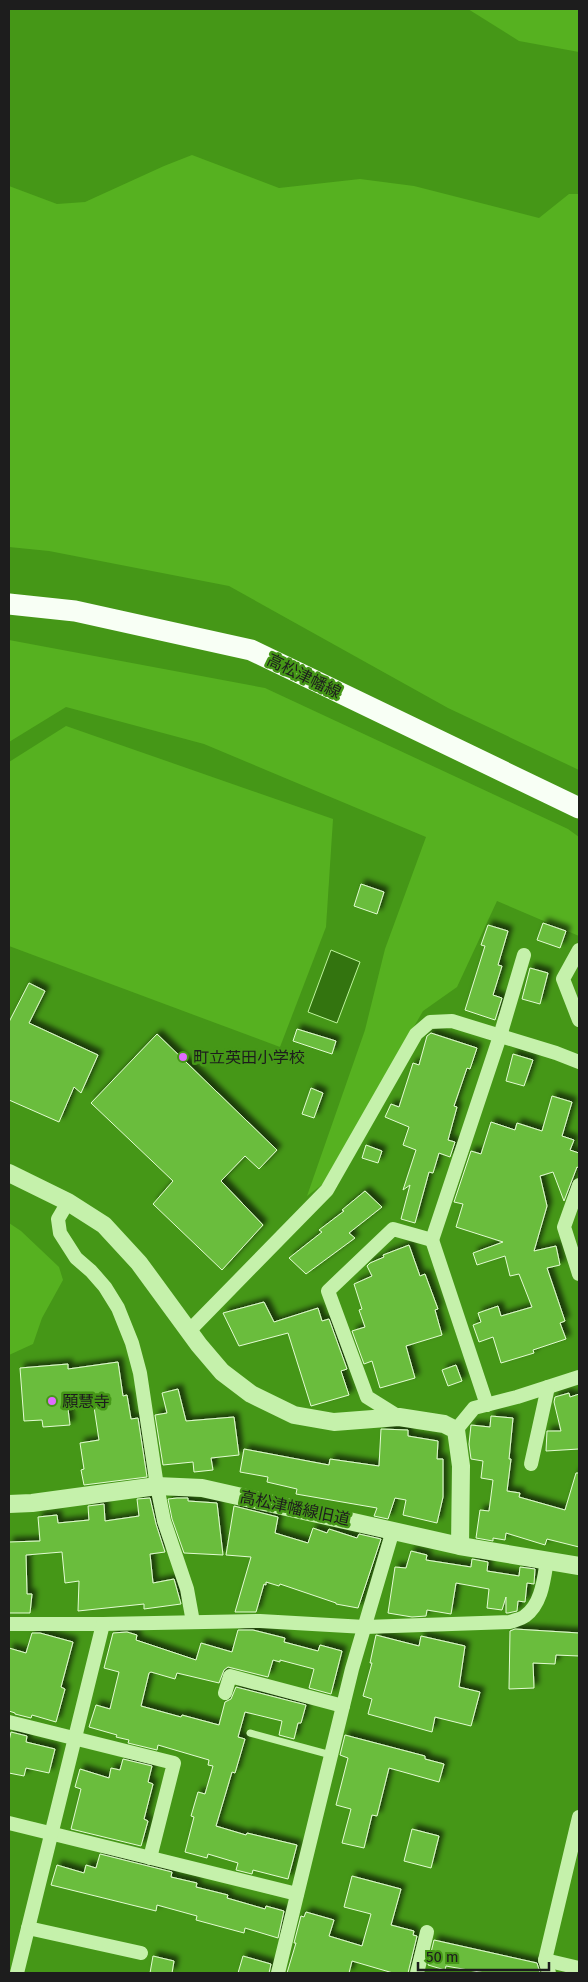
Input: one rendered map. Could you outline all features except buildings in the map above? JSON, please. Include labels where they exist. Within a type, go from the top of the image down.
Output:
[{"type":"main road","name":"高松津幡線","points":[[9,604],[75,611],[251,650],[579,808]]},
{"type":"street","points":[[579,950],[563,979],[579,1020]]},
{"type":"street","points":[[487,1405],[432,1240],[500,1036],[524,955]]},
{"type":"street","points":[[189,1331],[327,1190],[416,1034],[430,1022],[452,1021],[579,1062]]},
{"type":"street","points":[[9,1173],[68,1202],[104,1225],[139,1263],[222,1372],[251,1394],[294,1415],[334,1422],[399,1417],[444,1424],[456,1430]]},
{"type":"street","points":[[578,1268],[564,1227],[579,1185]]},
{"type":"street","points":[[68,1202],[58,1219],[60,1232],[76,1258],[105,1287],[118,1308],[132,1343],[140,1373],[164,1521],[187,1589],[193,1622]]},
{"type":"street","points":[[399,1417],[367,1397],[328,1291],[393,1230],[432,1240]]},
{"type":"street","points":[[460,1546],[460,1466],[456,1430],[474,1408],[579,1377]]},
{"type":"street","points":[[531,1464],[548,1387]]},
{"type":"street","name":"高松津幡線旧道","points":[[9,1504],[32,1503],[157,1486],[202,1488],[460,1546],[579,1566]]},
{"type":"street","points":[[278,1973],[343,1706],[393,1530]]},
{"type":"street","points":[[9,1624],[260,1621],[365,1627],[510,1622],[526,1616],[535,1604],[542,1587],[547,1560]]},
{"type":"street","points":[[17,1973],[103,1624]]},
{"type":"street","points":[[225,1693],[230,1676],[343,1706]]},
{"type":"street","points":[[9,1722],[174,1763],[150,1858]]},
{"type":"street","points":[[579,1817],[547,1967],[579,1968]]},
{"type":"street","points":[[9,1823],[297,1894]]},
{"type":"street","points":[[28,1928],[141,1954]]},
{"type":"street","points":[[417,1973],[427,1932]]},
{"type":"lane","points":[[250,1733],[331,1755]]},
{"type":"shaded area","points":[[468,9],[579,9],[579,52],[519,41]]},
{"type":"shaded area","points":[[192,155],[279,188],[360,179],[414,186],[539,218],[569,194],[579,194],[579,770],[448,708],[229,586],[49,551],[9,547],[9,186],[57,204],[85,202]]},
{"type":"shaded area","points":[[9,640],[265,688],[568,829],[579,837],[579,936],[497,901],[457,987],[423,1011],[323,1184],[307,1196],[365,1030],[385,949],[426,837],[204,744],[66,707],[9,742]]},
{"type":"shaded area","points":[[66,726],[333,819],[326,927],[280,1047],[9,946],[9,762]]},
{"type":"shaded area","points":[[331,950],[360,962],[337,1023],[308,1012]]},
{"type":"shaded area","points":[[9,1223],[21,1231],[59,1267],[63,1280],[42,1318],[33,1344],[9,1355]]},
{"type":"place","name":"町立英田小学校","points":[[183,1057]]},
{"type":"place","name":"願慧寺","points":[[52,1401]]}]
